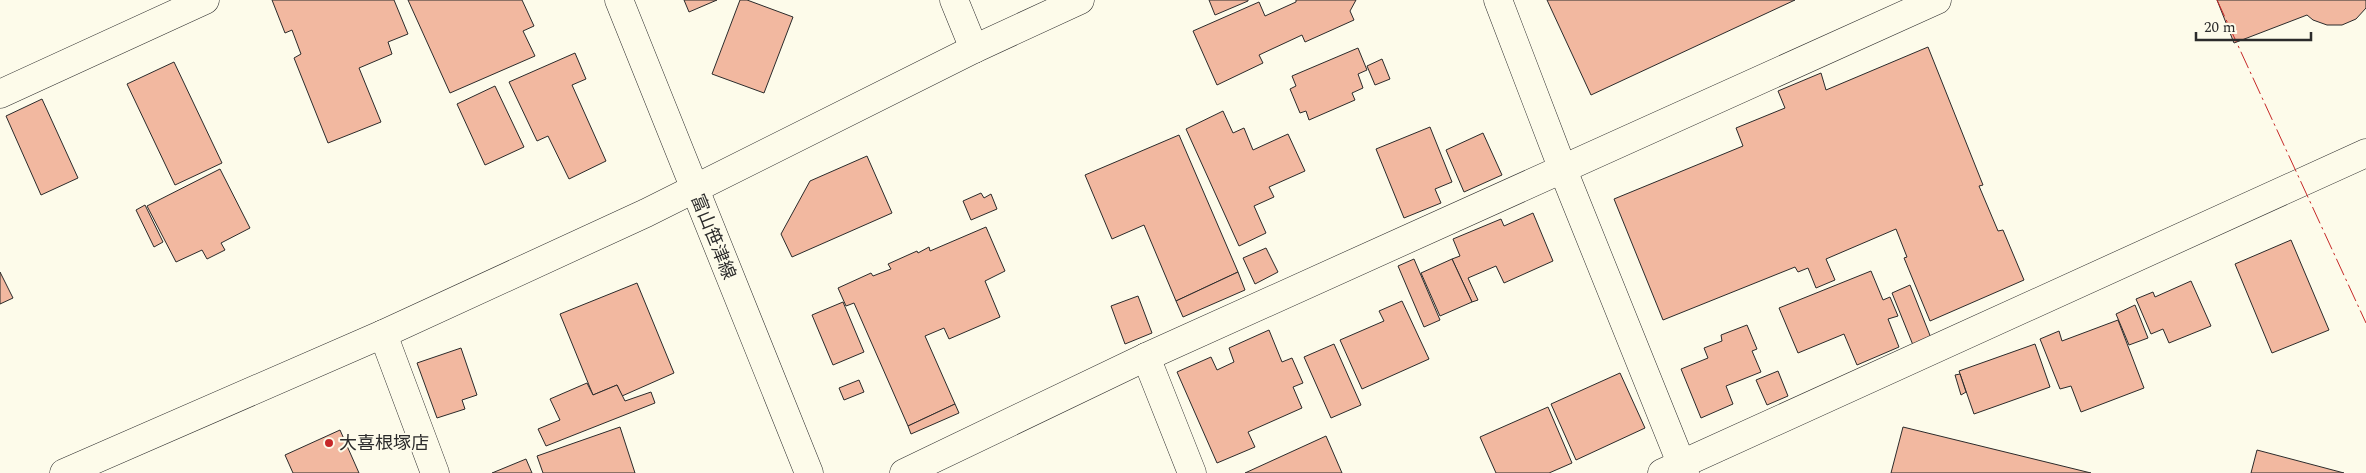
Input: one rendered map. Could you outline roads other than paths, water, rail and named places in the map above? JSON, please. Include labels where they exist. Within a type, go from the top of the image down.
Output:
[{"type":"street","points":[[0,94],[205,0]]},
{"type":"street","name":"富山笹津線","points":[[619,0],[694,191],[809,473]]},
{"type":"street","points":[[954,0],[974,49]]},
{"type":"street","points":[[64,473],[383,334],[694,191],[974,49],[1080,0]]},
{"type":"street","points":[[1498,0],[1676,470],[2366,152]]},
{"type":"street","points":[[904,473],[1146,357],[1936,0]]},
{"type":"street","points":[[383,334],[435,473]]},
{"type":"street","points":[[1146,357],[1192,473]]},
{"type":"place","name":"大喜根塚店","points":[[329,443]]}]
